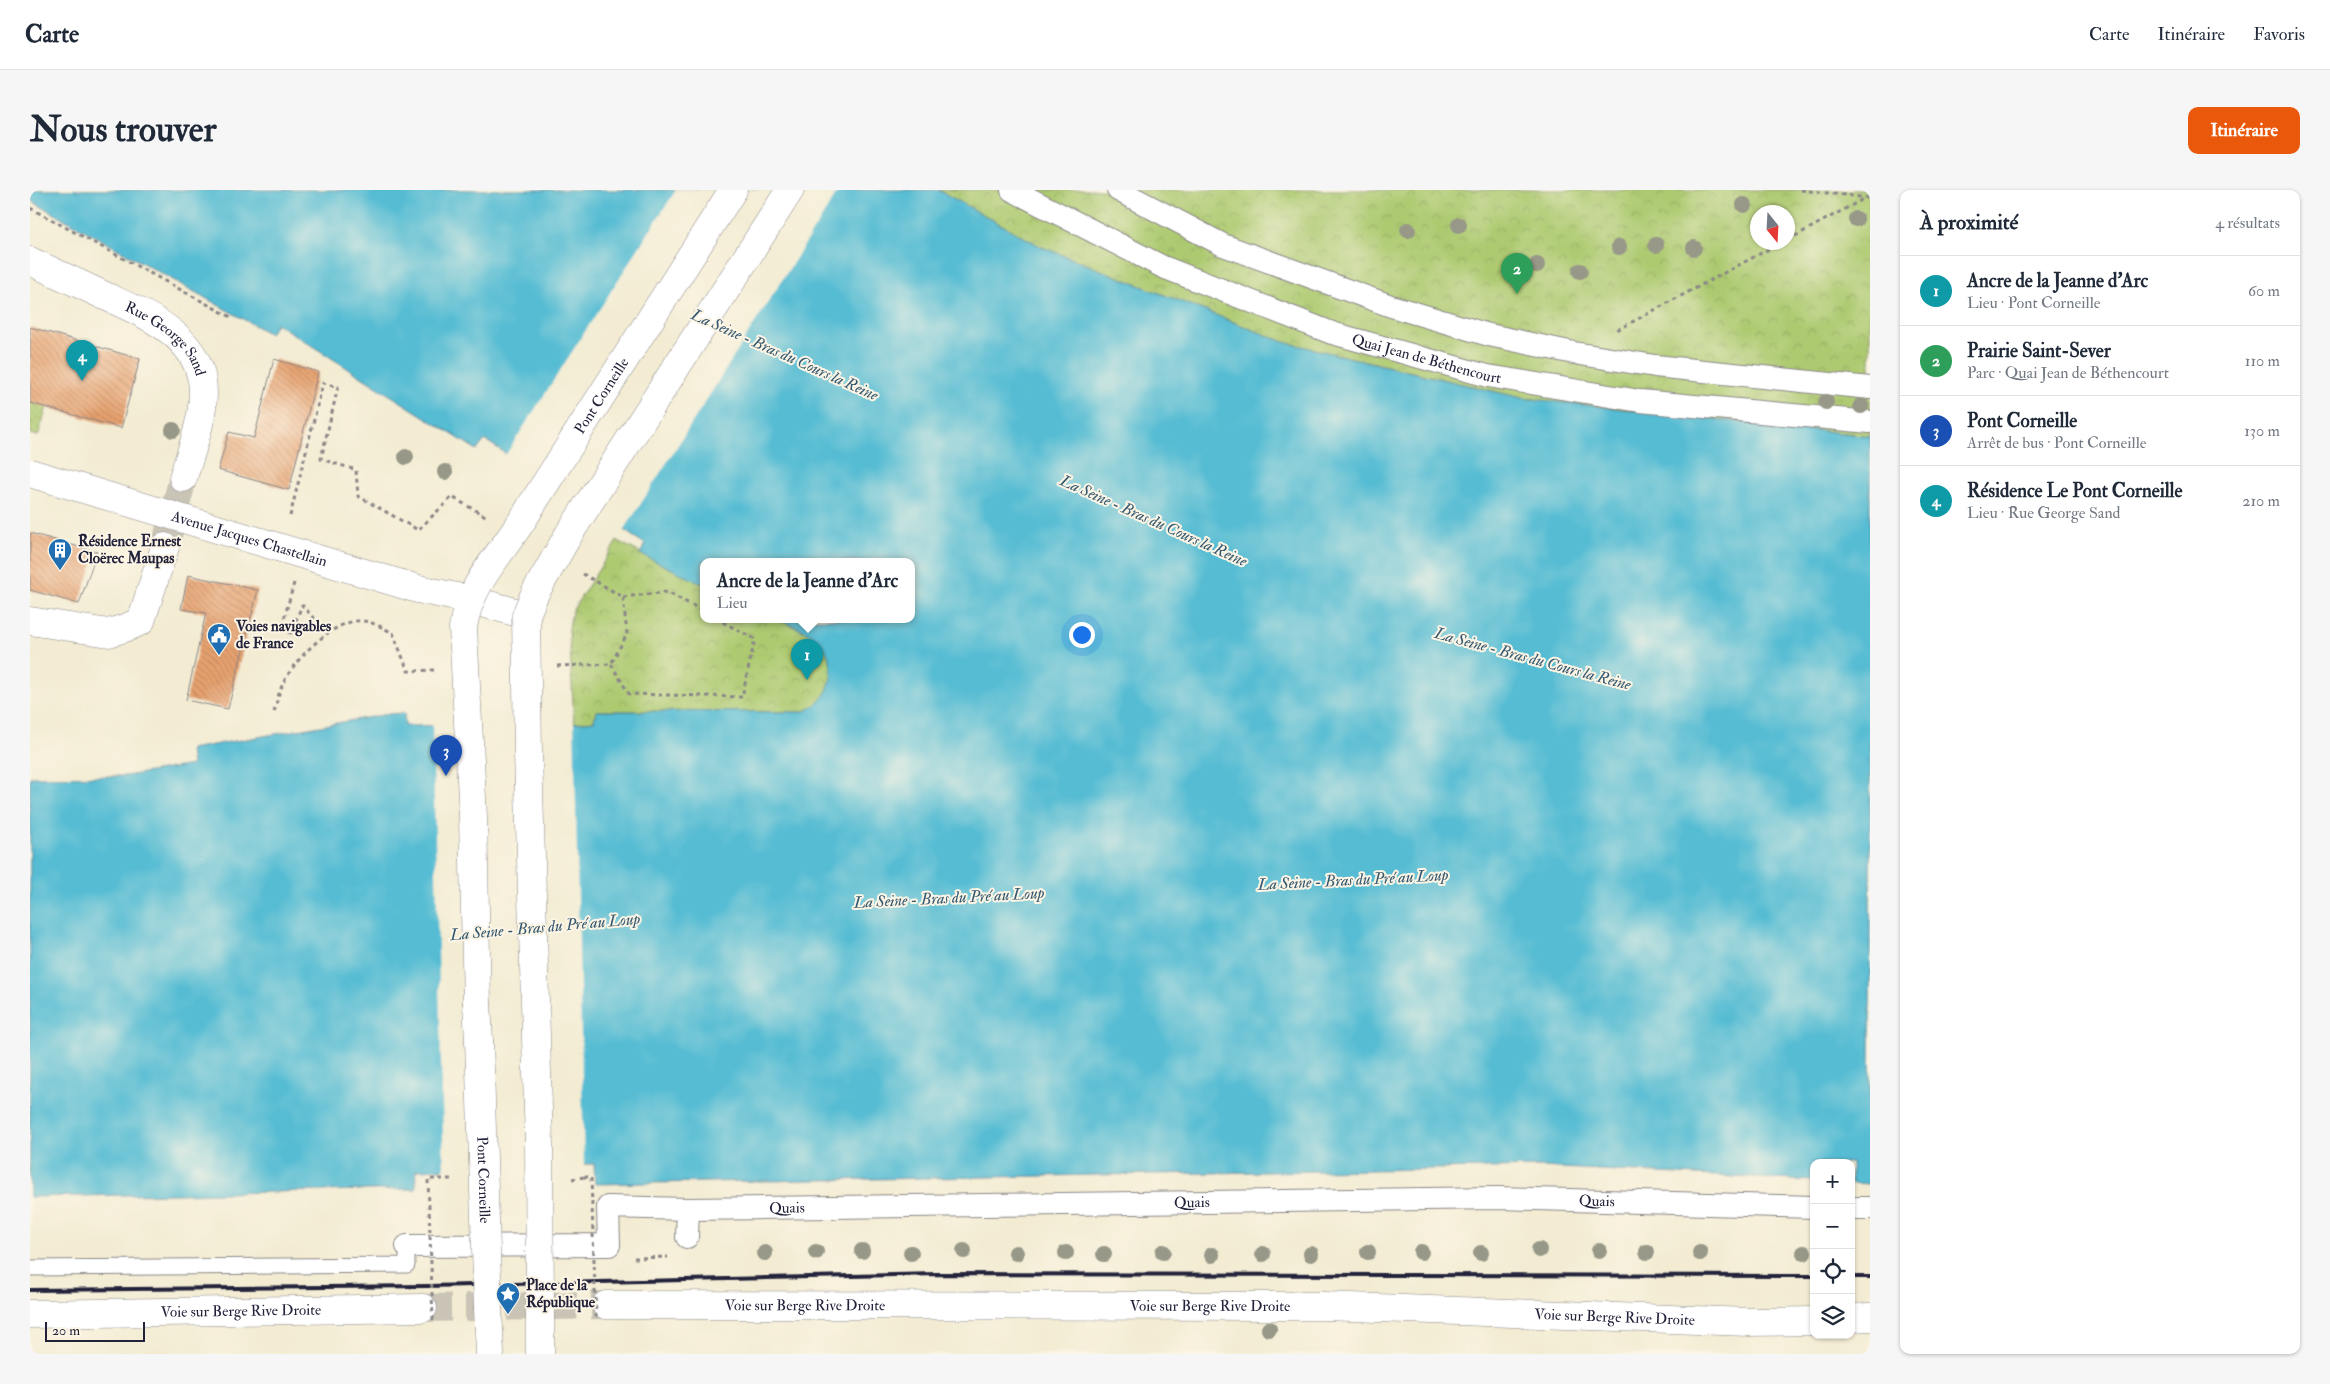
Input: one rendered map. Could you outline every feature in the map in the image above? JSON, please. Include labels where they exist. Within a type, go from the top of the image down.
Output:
[{"type":"main road","name":"Pont Corneille","points":[[490,1352],[476,1004],[473,817],[463,628],[465,613],[470,600],[498,553],[528,513],[733,190]]},
{"type":"main road","points":[[540,1351],[539,1144],[526,615],[535,593],[562,543],[790,190]]},
{"type":"main road","name":"Rue George Sand","points":[[30,261],[156,319],[173,332],[192,352],[200,371],[203,391],[202,410],[183,478]]},
{"type":"main road","name":"Avenue Jacques Chastellain","points":[[30,473],[418,589],[526,615]]},
{"type":"main road","points":[[30,621],[109,633],[128,628],[141,620],[165,547]]},
{"type":"main road","name":"Voie sur Berge Rive Droite","points":[[601,1311],[1324,1306],[1748,1322],[1810,1321]]},
{"type":"main road","name":"Voie sur Berge Rive Droite","points":[[30,1314],[428,1314]]},
{"type":"main road","points":[[1855,1318],[1870,1316]]},
{"type":"street","name":"Quai Jean de Béthencourt","points":[[1012,190],[1163,267],[1332,333],[1488,376],[1640,400],[1870,422]]},
{"type":"street","points":[[1118,190],[1223,245],[1391,306],[1489,335],[1574,353],[1655,366],[1870,388]]},
{"type":"street","name":"Quais","points":[[407,1246],[609,1246],[608,1207],[688,1209],[1498,1198],[1810,1207]]},
{"type":"street","points":[[1855,1208],[1870,1208]]},
{"type":"street","points":[[687,1237],[688,1209]]},
{"type":"lane","points":[[30,1268],[407,1265],[407,1246]]},
{"type":"path","points":[[1801,190],[1869,197]]},
{"type":"path","points":[[1795,236],[1869,197]]},
{"type":"path","points":[[30,208],[231,317]]},
{"type":"path","points":[[1574,353],[1767,250]]},
{"type":"path","points":[[290,516],[323,383],[338,387],[321,459],[356,470]]},
{"type":"path","points":[[295,578],[281,630],[291,633],[302,605],[328,634]]},
{"type":"path","points":[[623,597],[667,592],[700,609]]},
{"type":"path","points":[[611,664],[629,694],[742,697],[755,639],[725,623]]},
{"type":"path","points":[[572,1179],[590,1177],[601,1311]]},
{"type":"path","points":[[428,1314],[428,1179],[457,1179]]},
{"type":"green space","points":[[938,190],[1870,190],[1870,436],[1522,398],[1284,342],[1042,247]]},
{"type":"green space","points":[[30,403],[47,407],[38,436],[30,434]]},
{"type":"green space","points":[[617,541],[700,582],[700,623],[787,623],[810,635],[828,654],[832,671],[830,686],[825,696],[817,704],[802,712],[596,711],[594,721],[574,723],[569,629],[572,611]]},
{"type":"water","points":[[30,190],[938,190],[1042,247],[1284,342],[1522,398],[1870,436],[1870,1184],[1855,1183],[1855,1159],[1810,1159],[1810,1181],[1541,1167],[595,1184],[594,1164],[416,1170],[416,1189],[30,1197],[30,777],[126,776],[192,765],[190,749],[388,714],[404,713],[405,726],[574,723],[594,721],[596,711],[802,712],[821,700],[827,691],[831,671],[830,660],[825,650],[814,637],[787,623],[915,623],[915,558],[700,558],[700,583],[640,554],[645,544],[485,440],[477,450],[276,323],[270,334],[30,200]]},
{"type":"pier","points":[[676,190],[839,190],[623,532],[505,456]]},
{"type":"pier","points":[[574,721],[584,1167],[444,1172],[432,723]]},
{"type":"building","points":[[30,327],[140,359],[121,428],[30,403]]},
{"type":"building","points":[[274,359],[318,372],[289,490],[218,470],[229,432],[254,438]]},
{"type":"building","name":"Résidence Ernest Cloërec Maupas","points":[[30,533],[97,552],[79,604],[30,590]]},
{"type":"building","name":"Voies navigables de France","points":[[188,575],[258,590],[228,709],[186,700],[206,613],[181,609]]},
{"type":"tunnel","points":[[165,547],[183,478]]},
{"type":"tunnel","points":[[423,1308],[606,1305]]},
{"type":"railway","points":[[30,1290],[428,1286],[937,1274],[1810,1276]]},
{"type":"railway","points":[[1855,1277],[1870,1277]]},
{"type":"place","name":"Prairie Saint-Sever","points":[[1517,294]]},
{"type":"place","name":"Résidence Le Pont Corneille","points":[[82,381]]},
{"type":"place","name":"Résidence Ernest Cloërec Maupas","points":[[60,571]]},
{"type":"place","name":"Voies navigables de France","points":[[219,656]]},
{"type":"place","name":"Ancre de la Jeanne d'Arc","points":[[807,680]]},
{"type":"place","name":"Pont Corneille","points":[[446,776]]},
{"type":"place","name":"Place de la République","points":[[508,1315]]},
{"type":"water label","name":"La Seine - Bras du Cours la Reine","points":[[785,354]]},
{"type":"water label","name":"La Seine - Bras du Cours la Reine","points":[[1154,520]]},
{"type":"water label","name":"La Seine - Bras du Cours la Reine","points":[[1533,658]]},
{"type":"water label","name":"La Seine - Bras du Pré au Loup","points":[[1353,879]]},
{"type":"water label","name":"La Seine - Bras du Pré au Loup","points":[[949,897]]},
{"type":"water label","name":"La Seine - Bras du Pré au Loup","points":[[545,926]]}]
